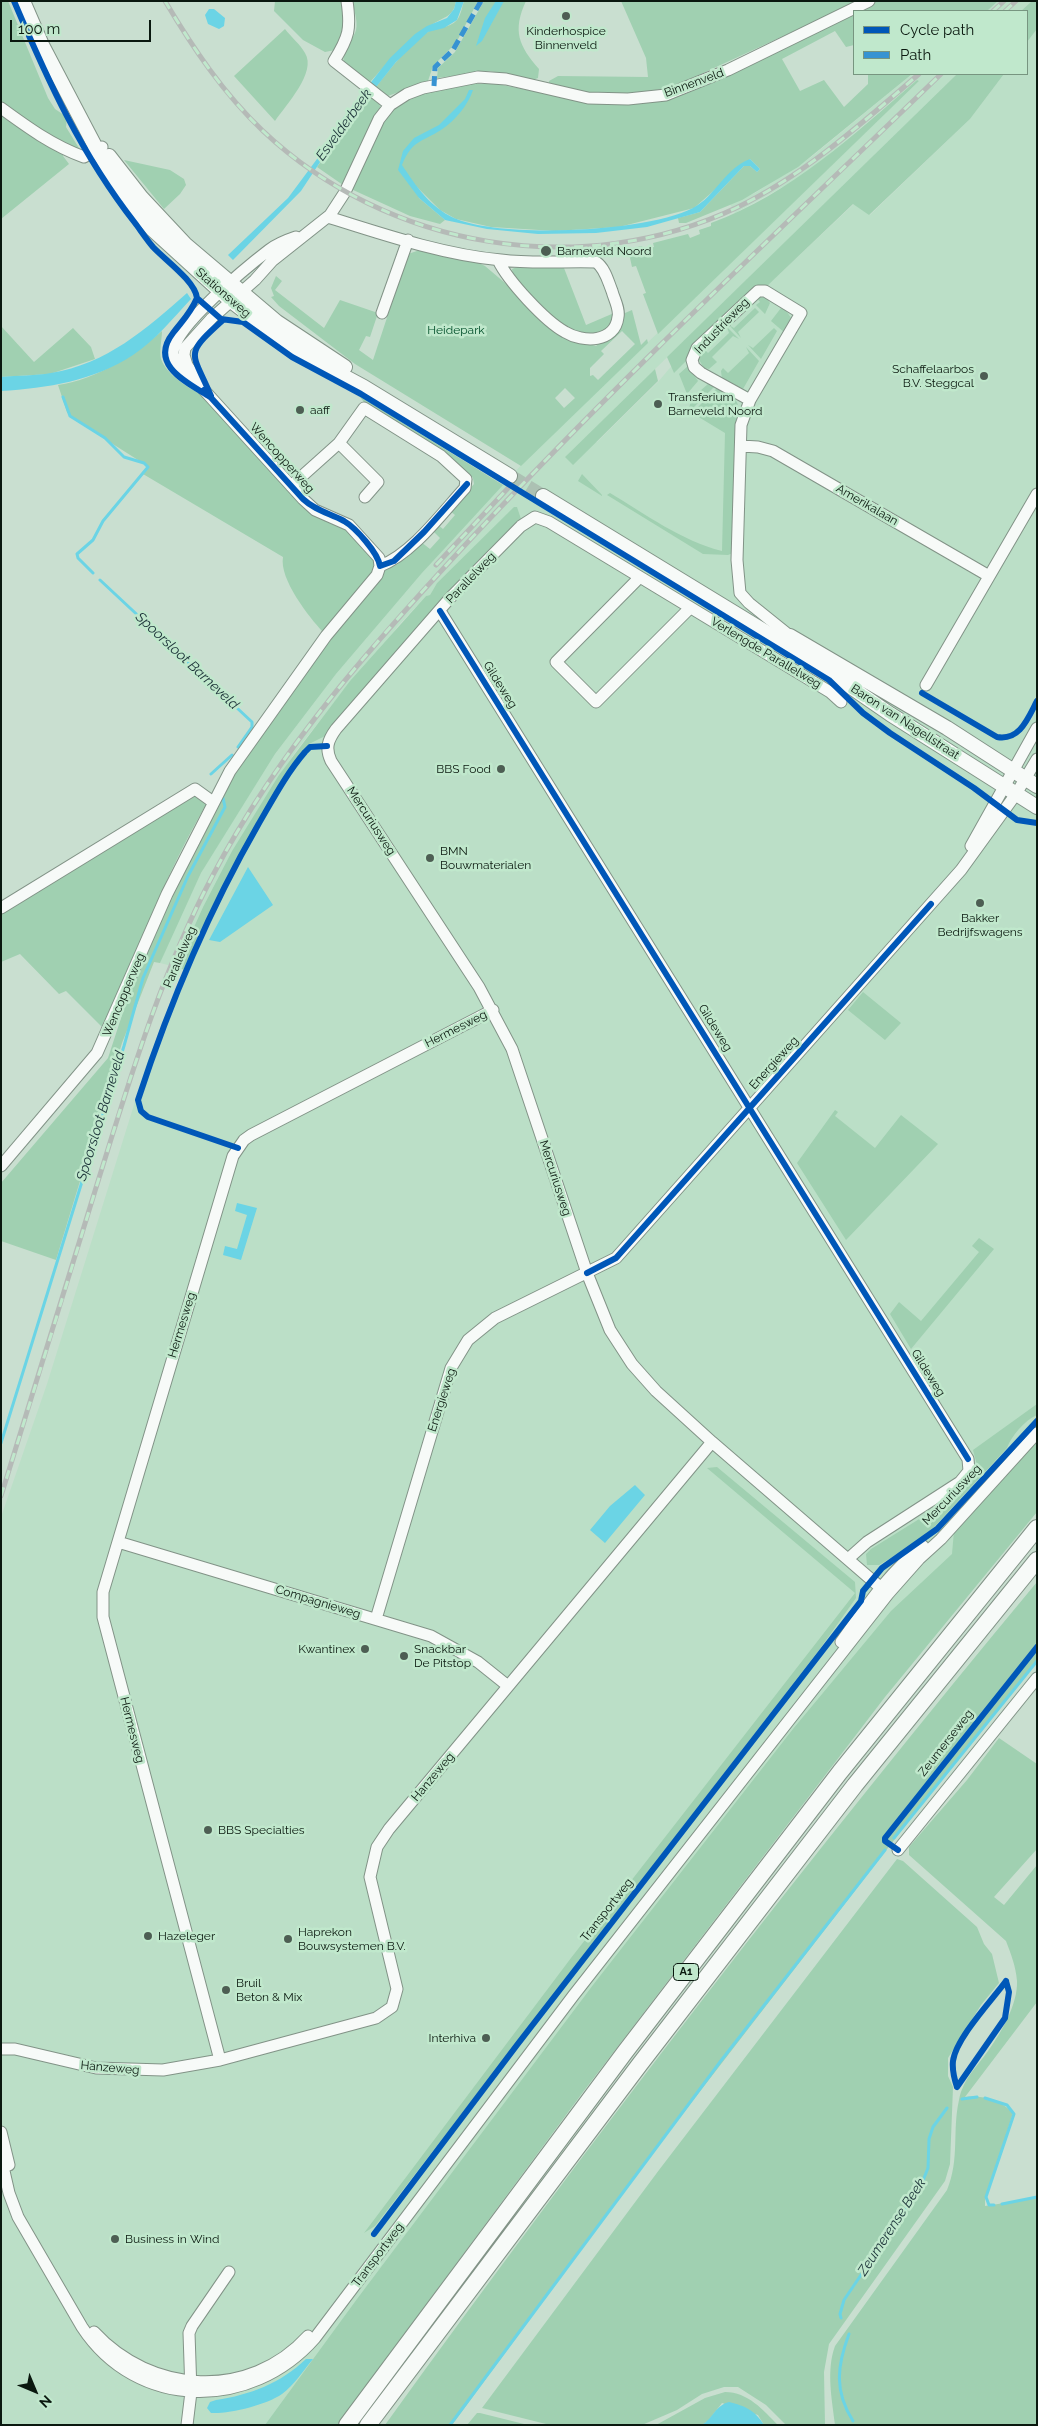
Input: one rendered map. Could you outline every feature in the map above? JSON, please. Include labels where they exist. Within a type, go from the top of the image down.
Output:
[{"type":"highway","name":"A1","points":[[347,2425],[625,2052],[834,1779],[1037,1528]]},
{"type":"highway","name":"A1","points":[[368,2425],[646,2056],[855,1785],[1037,1560]]},
{"type":"main road","name":"Stationsweg","points":[[24,1],[42,46],[80,120],[99,149],[123,194],[152,230],[225,286],[295,350],[364,387],[513,474]]},
{"type":"main road","name":"Baron van Nagellstraat","points":[[1025,778],[947,728],[790,636],[767,626],[545,494],[810,658],[890,714],[1037,807]]},
{"type":"street","points":[[346,1],[350,22],[348,35],[334,61],[390,105]]},
{"type":"street","name":"Binnenveld","points":[[236,296],[272,261],[328,217],[345,192],[379,119],[390,105],[407,94],[455,80],[484,77],[506,79],[588,98],[628,99],[666,95],[728,70],[869,1]]},
{"type":"street","points":[[1,108],[68,152],[84,157],[99,149]]},
{"type":"street","points":[[328,217],[408,240],[498,260],[596,262],[602,267],[619,311],[616,325],[605,336],[594,339],[580,338],[564,332],[508,279],[498,260]]},
{"type":"street","name":"Binnenveld","points":[[225,286],[270,249],[309,232]]},
{"type":"street","points":[[382,313],[408,240]]},
{"type":"street","name":"Wencopperweg","points":[[1,1166],[97,1053],[167,894],[230,771],[326,636],[375,580],[380,566],[379,558],[350,525],[315,510],[204,390],[178,368],[174,360],[176,340],[225,286]]},
{"type":"street","name":"Industrieweg","points":[[760,290],[801,313],[750,400],[701,373],[694,366],[692,360],[697,348],[753,294],[760,290]]},
{"type":"street","name":"Wencopperweg","points":[[204,390],[187,365],[184,355],[185,348],[236,296]]},
{"type":"street","points":[[741,446],[743,417],[750,400]]},
{"type":"street","points":[[291,486],[339,443],[360,411],[367,409],[441,456],[466,479],[466,484],[394,561],[380,566]]},
{"type":"street","points":[[339,443],[378,482],[365,497]]},
{"type":"street","name":"Baron van Nagellstraat","points":[[741,446],[737,560],[740,593],[744,599],[790,636]]},
{"type":"street","name":"Amerikalaan","points":[[741,446],[758,447],[773,451],[989,576]]},
{"type":"street","points":[[926,685],[1037,494]]},
{"type":"street","name":"Verlengde Parallelweg","points":[[535,517],[549,522],[640,577],[830,692],[841,702]]},
{"type":"street","name":"Parallelweg","points":[[327,746],[336,729],[450,598],[521,526],[535,517]]},
{"type":"street","points":[[640,577],[556,662],[596,702],[690,608]]},
{"type":"street","name":"Gildeweg","points":[[440,611],[750,1106],[968,1459]]},
{"type":"street","points":[[1025,778],[1037,728]]},
{"type":"street","name":"Mercuriusweg","points":[[327,746],[331,761],[493,1010],[512,1049],[587,1273],[610,1330],[632,1364],[656,1391],[884,1591],[913,1554],[951,1526],[1037,1433]]},
{"type":"street","points":[[1025,778],[1037,759]]},
{"type":"street","name":"Energieweg","points":[[931,904],[971,846],[1004,786],[1025,778]]},
{"type":"street","name":"Energieweg","points":[[376,1620],[451,1368],[460,1352],[480,1328],[495,1318],[616,1258],[961,870],[1016,794],[1025,778]]},
{"type":"street","points":[[1,908],[194,789],[213,802]]},
{"type":"street","name":"Hermesweg","points":[[220,2060],[103,1617],[103,1592],[233,1156],[238,1148],[251,1135],[493,1010]]},
{"type":"street","name":"Hanzeweg","points":[[1,2048],[15,2049],[96,2068],[145,2071],[185,2068],[376,2018],[392,2007],[397,1989],[370,1877],[377,1847],[389,1829],[712,1442]]},
{"type":"street","name":"Mercuriusweg","points":[[848,1560],[867,1542],[960,1482],[969,1471],[968,1459]]},
{"type":"street","name":"Compagnieweg","points":[[118,1542],[431,1636],[478,1662],[508,1686]]},
{"type":"street","name":"Transportweg","points":[[1,2158],[9,2193],[18,2217],[89,2338],[112,2362],[133,2375],[160,2386],[221,2391],[256,2382],[279,2371],[297,2357],[315,2338],[573,1996],[884,1591]]},
{"type":"street","points":[[898,1850],[1037,1678]]},
{"type":"street","name":"Transportweg","points":[[1,2132],[12,2180],[22,2212],[82,2317],[92,2331],[110,2348],[134,2365],[190,2387]]},
{"type":"street","points":[[187,2425],[190,2387],[189,2342],[192,2326],[229,2272]]},
{"type":"shaded area","points":[[998,1],[1032,1],[1022,10],[988,10]]},
{"type":"shaded area","points":[[1037,29],[1037,1492],[287,2425],[1,2425],[1,1517],[47,1384],[148,1060],[206,917],[248,834],[299,752],[516,506],[437,583],[430,595],[426,596],[397,627],[388,641],[351,681],[296,751],[232,851],[203,907],[176,967],[160,963],[174,928],[203,869],[275,754],[336,674],[422,573],[475,513],[534,452],[919,81],[917,80],[799,178],[735,213],[730,204],[755,193],[810,158],[911,75],[956,75],[565,457],[590,436],[597,442],[763,277],[772,281],[854,204],[870,215],[970,119],[1003,75],[1028,75],[1028,41]]},
{"type":"green space","points":[[1,1],[8,1],[48,98],[55,109],[67,117],[66,127],[82,153],[64,146],[63,156],[69,164],[1,219]]},
{"type":"green space","points":[[275,1],[343,1],[346,28],[335,50],[325,52],[303,40],[274,11]]},
{"type":"green space","points":[[352,1],[456,1],[453,10],[447,16],[415,37],[370,82],[345,65],[345,51],[356,30],[356,19]]},
{"type":"green space","points":[[464,1],[478,1],[456,43],[433,66],[428,81],[388,96],[376,87],[399,58],[426,33],[454,23]]},
{"type":"green space","points":[[484,1],[526,1],[519,21],[520,38],[522,45],[539,69],[538,78],[533,80],[490,71],[437,78],[438,68],[455,52]]},
{"type":"green space","points":[[621,1],[859,1],[673,87],[628,95],[587,94],[549,84],[549,81],[558,76],[648,77],[646,58]]},
{"type":"green space","points":[[874,1],[998,1],[988,10],[860,10]]},
{"type":"green space","points":[[1032,1],[1037,1],[1037,29],[1028,41],[1028,10],[1022,10]]},
{"type":"green space","points":[[853,13],[853,45],[846,47],[835,31],[782,59],[800,91],[824,80],[844,107],[868,84],[868,75],[911,75],[798,167],[742,200],[686,223],[679,223],[678,218],[700,212],[744,166],[750,166],[757,172],[760,169],[750,159],[694,208],[619,227],[555,231],[491,227],[456,219],[440,210],[415,185],[419,198],[445,220],[440,224],[410,216],[351,189],[389,111],[398,104],[419,94],[477,82],[477,84],[497,84],[588,102],[650,100]]},
{"type":"green space","points":[[285,29],[301,47],[308,61],[304,79],[275,121],[234,76]]},
{"type":"green space","points":[[956,75],[1003,75],[970,119],[869,215],[853,204],[766,287],[753,289],[749,292],[691,348],[687,360],[674,373],[667,357]]},
{"type":"green space","points":[[917,80],[919,81],[658,334],[643,294],[646,293],[636,266],[632,267],[628,249],[642,246],[643,249],[654,247],[653,243],[688,234],[690,238],[700,234],[699,230],[711,226],[711,223],[740,211],[768,196],[794,180],[845,142]]},
{"type":"green space","points":[[369,95],[377,100],[381,108],[343,185],[317,167]]},
{"type":"green space","points":[[124,160],[170,170],[184,179],[186,185],[180,194],[164,209]]},
{"type":"green space","name":"Heidepark","points":[[420,250],[477,262],[485,266],[570,338],[596,346],[622,324],[625,313],[632,310],[641,345],[647,339],[648,343],[521,466],[355,364],[279,306],[271,297],[274,296],[271,288],[276,276],[282,281],[275,290],[324,328],[340,300],[378,313],[370,337],[366,336],[359,350],[373,360],[408,254]],"holes":[[[622,331],[635,344],[598,380],[593,375],[590,376],[590,368],[604,354],[601,351]],[[565,388],[575,398],[564,408],[555,398]]]},
{"type":"green space","points":[[517,267],[564,268],[586,325],[614,313],[610,326],[597,335],[566,329],[514,280],[512,269]]},
{"type":"green space","points":[[757,298],[766,298],[770,303],[765,314],[756,305],[760,302]]},
{"type":"green space","points":[[755,308],[759,312],[738,332],[741,338],[729,325],[734,328]]},
{"type":"green space","points":[[781,308],[785,309],[791,318],[785,333],[771,321]]},
{"type":"green space","points":[[1,326],[34,362],[73,328],[91,347],[95,359],[50,374],[1,377]]},
{"type":"green space","points":[[727,327],[739,339],[733,336],[712,357],[717,362],[709,369],[704,368],[698,358],[703,348],[708,353],[729,333]]},
{"type":"green space","points":[[774,328],[777,331],[761,359],[748,345],[753,348]]},
{"type":"green space","points":[[162,331],[160,356],[168,370],[178,380],[200,394],[298,499],[342,525],[371,554],[376,564],[373,576],[323,632],[310,617],[290,586],[283,566],[283,557],[143,474],[149,467],[75,420],[67,412],[58,385],[87,378],[101,372],[139,349]]},
{"type":"green space","points":[[746,347],[759,361],[743,389],[722,379],[721,371],[723,368],[728,373],[749,353]]},
{"type":"green space","points":[[688,366],[698,381],[687,394],[679,374]]},
{"type":"green space","points":[[655,369],[658,381],[573,465],[565,457]]},
{"type":"green space","points":[[708,384],[715,386],[691,410],[689,408],[692,398]]},
{"type":"green space","points":[[718,387],[734,398],[739,411],[736,425],[733,553],[728,555],[703,554],[607,495],[610,493],[678,534],[722,551],[725,433],[692,413]]},
{"type":"green space","points":[[359,396],[503,485],[422,573],[336,674],[275,754],[201,873],[160,963],[154,962],[122,1043],[56,1260],[1,1241],[1,1183],[108,1058],[124,1009],[161,918],[224,790],[261,734],[272,722],[329,641],[376,586],[384,571],[398,564],[421,542],[430,549],[440,538],[432,530],[437,524],[443,529],[455,515],[450,511],[474,484],[473,478],[445,452],[364,402]]},
{"type":"green space","points":[[582,474],[602,495],[602,496],[578,481]]},
{"type":"green space","points":[[514,507],[517,507],[521,519],[447,593],[325,736],[309,744],[300,754],[252,832],[210,914],[185,970],[176,967],[203,907],[232,851],[279,775],[350,681],[426,596],[430,595],[437,583]]},
{"type":"green space","points":[[196,794],[207,803],[164,886],[139,943],[105,1030],[66,991],[59,994],[20,954],[1,962],[1,913]]},
{"type":"green space","points":[[863,992],[901,1023],[885,1040],[848,1010]]},
{"type":"green space","points":[[835,1110],[838,1112],[835,1116],[875,1148],[901,1115],[938,1144],[846,1240],[797,1163]]},
{"type":"green space","points":[[979,1238],[994,1249],[911,1349],[890,1314],[899,1302],[921,1321],[979,1252],[972,1246]]},
{"type":"green space","points":[[1037,1404],[1037,1415],[1019,1429],[1007,1448],[924,1538],[879,1565],[867,1565],[866,1554],[871,1549],[961,1493],[978,1469],[973,1450]]},
{"type":"green space","points":[[1037,1439],[1037,1512],[885,1697],[583,2092],[337,2425],[265,2425],[357,2299],[593,1985],[793,1729],[891,1611],[952,1554],[954,1531]]},
{"type":"green space","points":[[717,1467],[855,1582],[856,1598],[819,1650],[375,2226],[364,2233],[571,1958],[855,1593],[707,1468]]},
{"type":"green space","points":[[1037,1582],[1037,1660],[952,1765],[647,2160],[452,2425],[385,2425],[463,2317],[704,1998],[869,1788]]},
{"type":"green space","points":[[999,1738],[1037,1764],[1037,1849],[994,1897],[1004,1905],[1037,1865],[1037,2002],[965,2097],[991,2099],[1008,2108],[1013,2113],[985,2200],[985,2206],[1037,2198],[1037,2425],[835,2425],[830,2375],[835,2346],[947,2190],[955,2156],[957,2111],[961,2093],[970,2074],[998,2036],[1008,2018],[1015,1999],[1017,1981],[1006,1941],[909,1855],[909,1847],[967,1780]]},
{"type":"green space","points":[[897,1859],[903,1861],[977,1927],[984,1944],[992,1954],[999,1983],[981,2005],[948,2058],[948,2076],[953,2087],[950,2164],[945,2181],[829,2344],[824,2372],[825,2425],[786,2425],[766,2405],[738,2387],[724,2387],[702,2394],[677,2410],[642,2425],[550,2425],[482,2408],[659,2170]]},
{"type":"green space","points":[[725,2392],[748,2398],[778,2425],[764,2425],[758,2415],[722,2403],[708,2421],[702,2425],[656,2425],[705,2398]]},
{"type":"green space","points":[[477,2413],[480,2413],[528,2425],[467,2425]]},
{"type":"water","name":"Esvelderbeek","points":[[456,1],[464,1],[457,20],[444,28],[428,32],[396,62],[338,135],[301,191],[233,260],[228,255],[288,198],[317,159],[339,123],[390,58],[415,34],[427,26],[447,18],[454,9]]},
{"type":"water","points":[[496,1],[504,1],[482,41],[476,46],[485,18]]},
{"type":"water","points":[[209,9],[214,9],[225,18],[224,26],[219,29],[208,24],[205,15]]},
{"type":"water","points":[[469,90],[473,90],[471,96],[456,117],[441,130],[414,146],[402,165],[418,188],[438,208],[454,218],[476,225],[505,229],[574,230],[643,223],[672,216],[693,208],[708,197],[733,169],[741,163],[750,159],[760,169],[757,172],[750,166],[744,166],[700,212],[647,227],[596,233],[538,234],[487,229],[445,220],[419,198],[398,170],[403,151],[414,138],[439,125],[465,99]]},
{"type":"water","points":[[187,293],[191,299],[164,328],[149,343],[118,364],[70,382],[36,388],[1,391],[1,377],[51,373],[90,362],[108,353],[141,332]]},
{"type":"water","points":[[248,867],[273,905],[220,942],[209,940]]},
{"type":"water","points":[[237,1203],[257,1208],[241,1260],[223,1255],[225,1246],[237,1249],[247,1215],[235,1211]]},
{"type":"water","points":[[635,1485],[645,1495],[605,1543],[590,1530],[610,1506]]},
{"type":"water","points":[[306,2359],[313,2359],[298,2378],[282,2394],[275,2398],[248,2408],[228,2412],[211,2413],[207,2408],[210,2402],[241,2395],[264,2387],[286,2375]]},
{"type":"water","points":[[729,2402],[749,2409],[764,2425],[702,2425],[721,2406]]},
{"type":"waterway","name":"Spoorsloot Barneveld","points":[[63,397],[70,416],[105,438],[124,457],[144,463],[148,467],[103,521],[93,540],[77,554],[78,558],[93,573]]},
{"type":"waterway","name":"Spoorsloot Barneveld","points":[[100,580],[252,722],[252,727],[238,747]]},
{"type":"waterway","name":"Spoorsloot Barneveld","points":[[211,774],[232,755]]},
{"type":"waterway","name":"Spoorsloot Barneveld","points":[[1,1443],[124,1046],[143,978],[188,876],[225,807],[223,798]]},
{"type":"waterway","points":[[894,1838],[1037,1661]]},
{"type":"waterway","points":[[450,2425],[720,2062],[885,1850]]},
{"type":"waterway","name":"Zeumerense Beek","points":[[962,2099],[977,2097]]},
{"type":"waterway","name":"Zeumerense Beek","points":[[985,2098],[1007,2105],[1014,2114],[986,2197],[989,2205],[994,2205]]},
{"type":"waterway","name":"Zeumerense Beek","points":[[841,2318],[840,2314],[844,2300],[920,2188],[928,2168],[929,2139],[933,2127],[947,2108]]},
{"type":"waterway","name":"Zeumerense Beek","points":[[1002,2204],[1037,2197]]},
{"type":"waterway","name":"Zeumerense Beek","points":[[849,2334],[842,2357],[839,2378],[843,2399],[853,2421]]},
{"type":"tunnel","points":[[510,476],[543,496]]},
{"type":"railway","points":[[165,1],[198,53],[222,86],[248,116],[263,131],[313,171],[368,203],[427,227],[488,241],[552,247],[615,243],[678,230],[738,207],[763,194],[810,163],[855,129],[918,75]]},
{"type":"railway","points":[[994,10],[1004,1]]},
{"type":"railway","points":[[1006,10],[1016,1]]},
{"type":"railway","points":[[1,1496],[123,1101],[163,986],[178,948],[213,875],[269,781],[334,693],[480,529],[592,413],[940,75]]},
{"type":"railway","points":[[436,565],[511,485]]},
{"type":"marked path","points":[[434,86],[435,67],[453,50],[481,1]]},
{"type":"cycle path","points":[[14,1],[53,88],[82,144],[98,170],[151,244],[191,285],[197,298],[221,319],[243,322],[292,357],[361,394],[829,680],[863,713],[890,733],[974,788],[1017,820],[1037,823]]},
{"type":"cycle path","points":[[197,298],[189,313],[173,333],[167,344],[165,355],[168,364],[174,372],[191,386],[210,397]]},
{"type":"cycle path","points":[[211,396],[199,370],[195,355],[202,341],[223,320]]},
{"type":"cycle path","points":[[204,390],[303,499],[318,509],[344,521],[354,529],[371,548],[380,566],[394,561],[424,532],[467,484]]},
{"type":"cycle path","points":[[440,611],[968,1459]]},
{"type":"cycle path","points":[[922,693],[997,737],[1005,737],[1017,732],[1026,721],[1037,701]]},
{"type":"cycle path","points":[[238,1148],[148,1117],[141,1111],[138,1100],[176,994],[206,925],[240,858],[298,760],[310,747],[327,746]]},
{"type":"cycle path","points":[[587,1273],[616,1258],[931,904]]},
{"type":"cycle path","points":[[374,2234],[517,2045],[861,1601],[863,1591],[882,1568],[937,1529],[1037,1421]]},
{"type":"cycle path","name":"Zeumerseweg","points":[[898,1850],[885,1841],[885,1838],[1037,1647]]},
{"type":"cycle path","points":[[957,2087],[953,2061],[961,2041],[1006,1981]]},
{"type":"cycle path","points":[[957,2087],[1005,2018],[1009,1992],[1006,1981]]},
{"type":"place","name":"Kinderhospice Binnenveld","points":[[566,16]]},
{"type":"place","name":"Barneveld Noord","points":[[546,251]]},
{"type":"place","name":"Schaffelaarbos B.V. Steggcal","points":[[984,376]]},
{"type":"place","name":"Transferium Barneveld Noord","points":[[658,404]]},
{"type":"place","name":"aaff","points":[[300,410]]},
{"type":"place","name":"BBS Food","points":[[501,769]]},
{"type":"place","name":"BMN Bouwmaterialen","points":[[430,858]]},
{"type":"place","name":"Bakker Bedrijfswagens","points":[[980,903]]},
{"type":"place","name":"Kwantinex","points":[[365,1649]]},
{"type":"place","name":"Snackbar De Pitstop","points":[[404,1656]]},
{"type":"place","name":"BBS Specialties","points":[[208,1830]]},
{"type":"place","name":"Hazeleger","points":[[148,1936]]},
{"type":"place","name":"Haprekon Bouwsystemen B.V.","points":[[288,1939]]},
{"type":"place","name":"Bruil Beton & Mix","points":[[226,1990]]},
{"type":"place","name":"Interhiva","points":[[486,2038]]},
{"type":"place","name":"Business in Wind","points":[[115,2239]]}]
